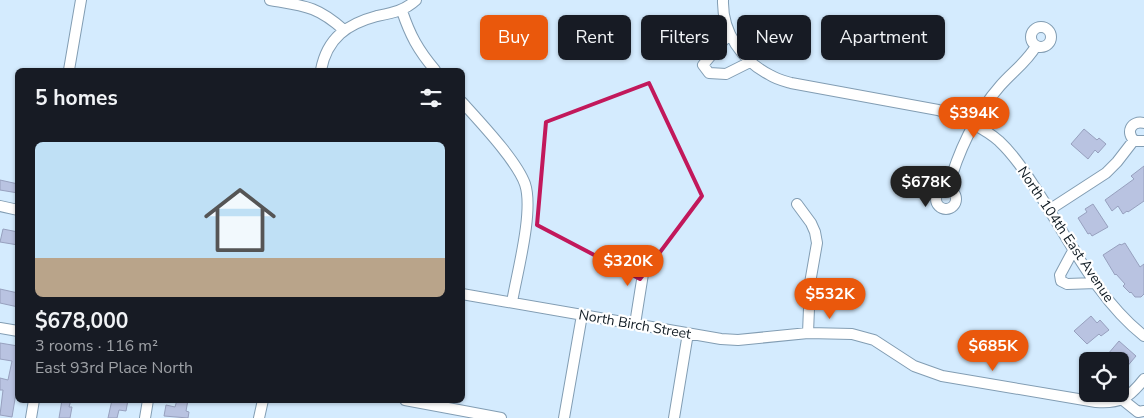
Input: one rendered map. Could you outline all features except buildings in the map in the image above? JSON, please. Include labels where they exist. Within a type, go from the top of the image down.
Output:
[{"type":"street","points":[[270,0],[300,5],[319,11],[344,30]]},
{"type":"street","points":[[321,68],[323,59],[330,44],[344,30],[362,21],[402,11],[416,0]]},
{"type":"street","name":"North 104th East Avenue","points":[[723,0],[723,9],[729,34],[750,62],[770,75],[791,84],[938,110],[974,125],[998,140],[1016,159],[1096,283],[1122,316],[1144,336]]},
{"type":"street","points":[[69,68],[80,5]]},
{"type":"street","points":[[402,11],[416,46],[433,68]]},
{"type":"street","points":[[729,34],[703,65],[709,73],[726,74],[750,62]]},
{"type":"street","points":[[948,189],[953,169],[988,101],[1030,56],[1036,46]]},
{"type":"street","points":[[465,106],[518,169],[528,194],[528,213],[512,302]]},
{"type":"street","points":[[1049,210],[1106,172],[1117,162],[1139,140],[1129,133],[1131,126],[1136,122],[1144,123]]},
{"type":"street","points":[[797,204],[815,232],[817,243],[810,282],[808,333]]},
{"type":"street","points":[[0,206],[15,209]]},
{"type":"street","points":[[1074,249],[1060,274],[1061,281],[1067,284],[1096,283]]},
{"type":"street","points":[[635,324],[646,255]]},
{"type":"street","name":"North Birch Street","points":[[465,294],[721,339],[738,340],[833,332],[864,336],[890,348],[914,366],[942,376],[1079,399]]},
{"type":"street","points":[[564,418],[582,315]]},
{"type":"street","points":[[0,328],[15,330]]},
{"type":"street","points":[[674,418],[688,333]]},
{"type":"street","points":[[1129,395],[1142,385]]},
{"type":"street","points":[[1126,402],[1138,412],[1144,411]]},
{"type":"street","points":[[31,418],[34,403]]},
{"type":"street","points":[[145,418],[148,403]]},
{"type":"street","points":[[259,418],[262,403]]},
{"type":"street","points":[[421,403],[500,418]]},
{"type":"highlighted area","points":[[649,83],[702,196],[640,279],[537,225],[546,122]]}]
